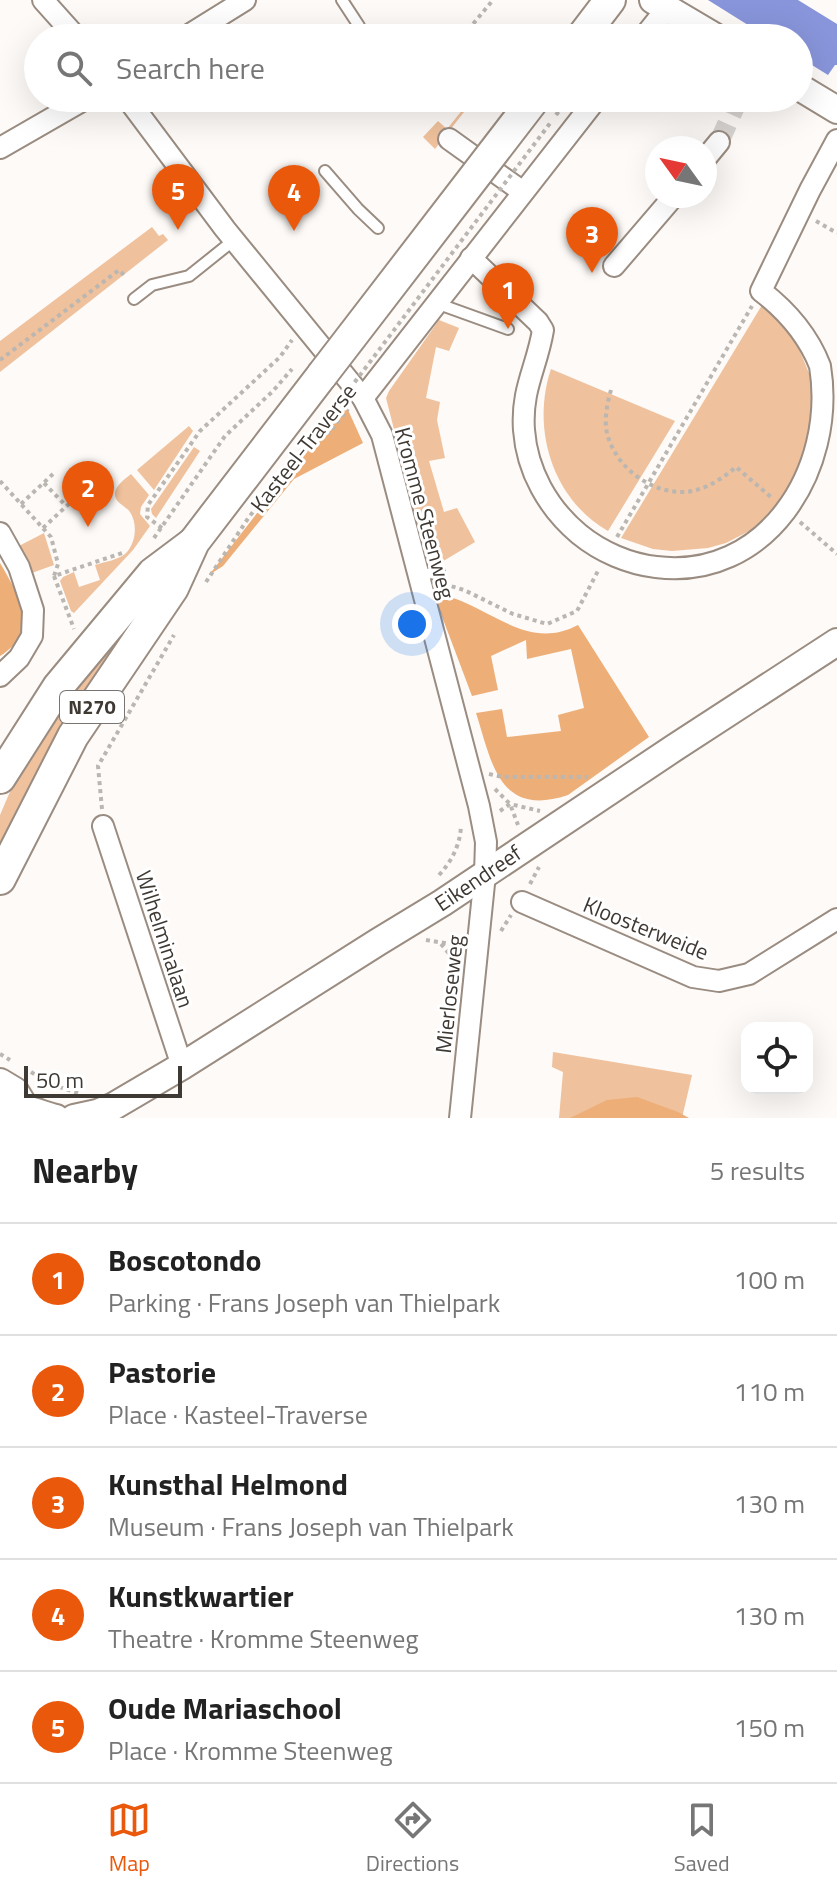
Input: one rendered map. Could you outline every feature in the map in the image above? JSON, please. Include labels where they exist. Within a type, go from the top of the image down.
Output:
[{"type":"main road","points":[[592,24],[610,0]]},
{"type":"main road","name":"Kasteel-Traverse","points":[[0,778],[58,687],[153,573],[194,542],[336,387],[525,112]]},
{"type":"main road","name":"Kasteel-Traverse","points":[[0,879],[73,736],[173,588],[194,542]]},
{"type":"street","points":[[43,0],[64,24]]},
{"type":"street","points":[[206,24],[245,0]]},
{"type":"street","points":[[650,24],[660,4],[694,24]]},
{"type":"street","points":[[813,95],[837,110]]},
{"type":"street","points":[[0,148],[63,112]]},
{"type":"street","name":"Kromme Steenweg","points":[[138,112],[234,240],[305,327],[336,387],[382,435],[427,578],[483,821],[485,874]]},
{"type":"street","points":[[336,387],[436,303],[586,112]]},
{"type":"street","points":[[449,139],[523,192]]},
{"type":"street","points":[[471,258],[543,330],[524,400],[524,431],[529,459],[539,485],[563,519],[607,553],[647,566],[666,569],[702,566],[742,554],[764,540],[792,515],[807,493],[825,448],[828,405],[820,367],[801,330],[782,307],[761,291],[837,140]]},
{"type":"street","points":[[614,266],[664,208]]},
{"type":"street","points":[[0,533],[19,567],[33,610],[32,636],[19,658],[0,676]]},
{"type":"street","name":"Eikendreef","points":[[74,1118],[114,1106],[182,1066],[442,903],[837,642]]},
{"type":"street","name":"Wilhelminalaan","points":[[103,826],[182,1066]]},
{"type":"street","name":"Mierloseweg","points":[[460,1118],[485,874]]},
{"type":"street","name":"Kloosterweide","points":[[522,902],[693,977],[719,981],[749,974],[837,919]]},
{"type":"street","points":[[6,1072],[32,1114]]},
{"type":"lane","points":[[342,0],[358,24]]},
{"type":"lane","points":[[325,171],[378,228]]},
{"type":"lane","points":[[134,299],[152,285],[189,276],[234,240]]},
{"type":"lane","points":[[436,303],[508,329]]},
{"type":"path","points":[[473,24],[493,0]]},
{"type":"path","name":"Kasteel-Traverse","points":[[206,581],[249,517],[320,426],[336,387],[558,112]]},
{"type":"path","points":[[0,360],[119,270],[124,275]]},
{"type":"path","points":[[427,578],[464,590],[513,614],[547,624],[577,611],[607,553],[761,291]]},
{"type":"path","points":[[162,528],[147,517],[148,505],[200,431],[280,357],[305,327]]},
{"type":"path","points":[[320,426],[329,433],[336,387]]},
{"type":"path","name":"Kasteel-Traverse","points":[[149,547],[230,431],[273,391],[336,387]]},
{"type":"path","points":[[611,390],[606,417],[610,443],[627,467],[647,484],[689,492],[721,479],[736,467],[837,554]]},
{"type":"path","points":[[230,431],[238,437]]},
{"type":"path","points":[[21,504],[53,474]]},
{"type":"path","points":[[0,481],[51,537],[58,564],[54,576],[74,629],[82,620]]},
{"type":"path","points":[[44,483],[66,506]]},
{"type":"path","points":[[43,528],[73,500]]},
{"type":"path","points":[[54,576],[122,553]]},
{"type":"path","points":[[103,826],[98,766],[176,633]]},
{"type":"path","points":[[478,772],[503,777],[590,777],[622,782]]},
{"type":"path","name":"Eikendreef","points":[[445,868],[460,835]]},
{"type":"path","points":[[0,1054],[6,1072]]},
{"type":"path","points":[[25,1069],[50,1084],[114,1106]]},
{"type":"shaded area","points":[[464,112],[435,149],[423,137],[438,121],[447,129]]},
{"type":"shaded area","points":[[152,227],[159,236],[163,234],[168,240],[0,372],[0,341]]},
{"type":"shaded area","points":[[762,305],[786,328],[797,344],[811,378],[816,414],[797,485],[759,526],[726,543],[672,551],[653,549],[621,538]]},
{"type":"shaded area","points":[[439,320],[459,328],[449,351],[436,347],[426,398],[440,402],[437,420],[445,458],[429,461],[444,512],[457,508],[475,542],[440,563],[428,562],[386,398]]},
{"type":"shaded area","points":[[551,369],[675,421],[608,531],[573,500],[551,460],[545,438],[544,415],[545,392]]},
{"type":"shaded area","points":[[344,401],[363,443],[294,479],[223,566],[209,575]]},
{"type":"shaded area","points":[[189,426],[193,431],[154,490],[137,470]]},
{"type":"shaded area","points":[[194,447],[200,451],[156,518],[151,509]]},
{"type":"shaded area","points":[[131,474],[149,495],[140,514],[150,526],[133,550],[74,613],[60,581],[63,577],[74,572],[79,587],[100,580],[95,565],[122,556],[132,545],[133,517],[116,499],[115,493]]},
{"type":"shaded area","points":[[44,533],[54,565],[29,574],[17,547]]},
{"type":"shaded area","points":[[0,563],[18,599],[22,624],[19,636],[0,656]]},
{"type":"shaded area","points":[[167,573],[0,854],[0,815],[21,766],[82,677]]},
{"type":"shaded area","points":[[444,595],[526,631],[560,632],[578,625],[649,737],[568,795],[545,800],[527,799],[513,792],[494,767],[476,713],[502,709],[507,737],[561,731],[558,715],[584,708],[571,649],[527,659],[526,640],[491,656],[498,690],[472,696],[435,598]]},
{"type":"shaded area","points":[[553,1052],[692,1075],[682,1118],[559,1118],[563,1072],[552,1067]]},
{"type":"shaded area","points":[[637,1097],[689,1118],[570,1118],[607,1100]]},
{"type":"water","points":[[708,0],[798,0],[837,24],[837,65],[828,75],[813,66],[813,24],[747,24]]},
{"type":"tunnel","points":[[719,142],[733,112]]},
{"type":"place","name":"Oude Mariaschool","points":[[178,230]]},
{"type":"place","name":"Kunstkwartier","points":[[294,231]]},
{"type":"place","name":"Kunsthal Helmond","points":[[592,273]]},
{"type":"place","name":"Boscotondo","points":[[508,329]]},
{"type":"place","name":"Pastorie","points":[[88,527]]}]
